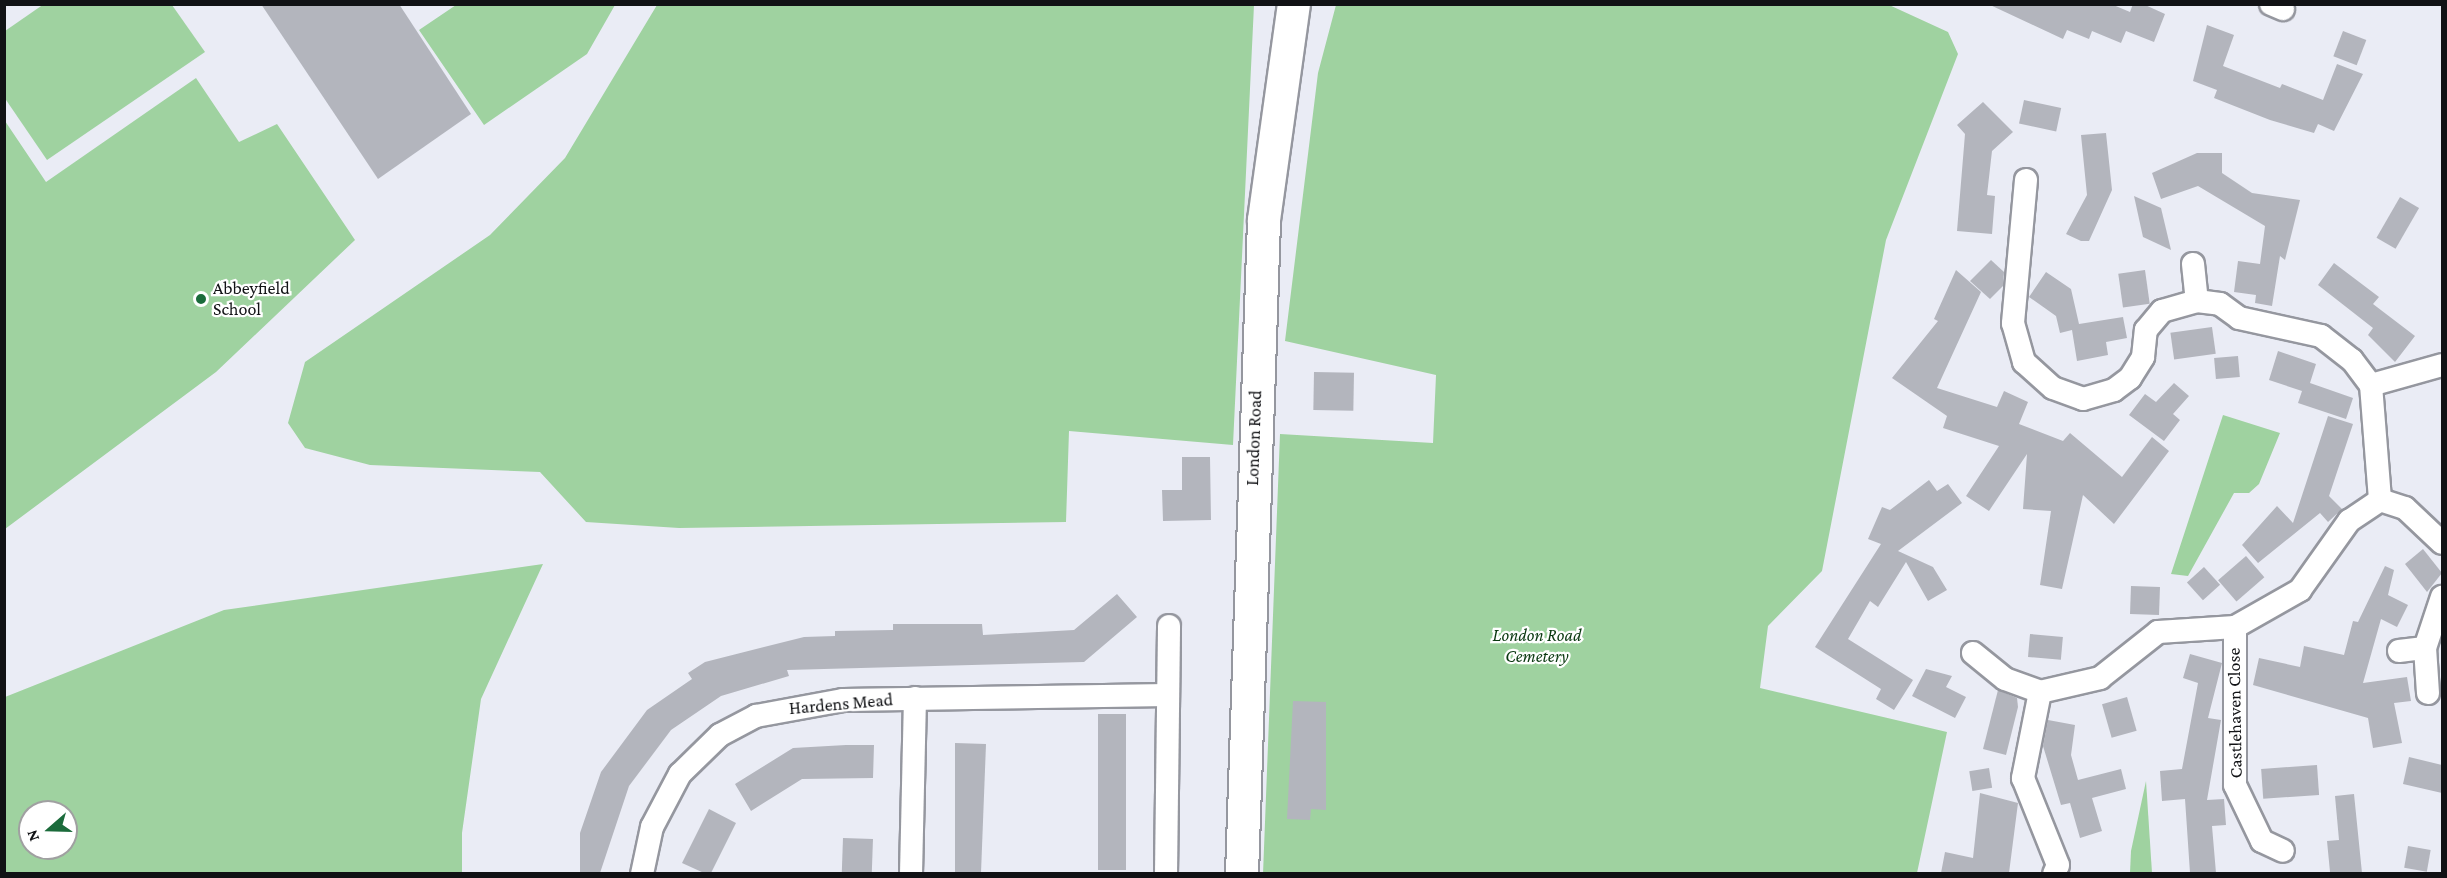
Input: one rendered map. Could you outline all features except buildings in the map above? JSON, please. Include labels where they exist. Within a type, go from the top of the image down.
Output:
[{"type":"street","name":"London Road","points":[[1242,873],[1262,243],[1294,4]]},
{"type":"street","points":[[2025,180],[2013,323],[2024,362],[2053,388],[2083,399],[2114,390],[2134,371],[2143,357],[2146,330],[2162,311],[2197,301],[2220,304],[2239,318],[2321,336],[2352,360],[2371,385],[2380,500],[2405,508],[2442,543]]},
{"type":"street","points":[[2193,264],[2197,301]]},
{"type":"street","points":[[2371,385],[2442,365]]},
{"type":"street","name":"Castlehaven Close","points":[[2040,692],[2100,678],[2158,632],[2235,627],[2300,591],[2349,521],[2380,500]]},
{"type":"street","points":[[2428,693],[2426,648],[2442,597]]},
{"type":"street","points":[[1166,873],[1169,626]]},
{"type":"street","name":"Castlehaven Close","points":[[2235,627],[2235,785],[2262,841],[2283,851]]},
{"type":"street","points":[[2399,651],[2426,648]]},
{"type":"street","points":[[1973,653],[2005,679],[2040,692],[2023,778],[2058,865],[2054,873]]},
{"type":"street","name":"Hardens Mead","points":[[642,873],[652,827],[670,790],[691,760],[720,735],[794,705],[915,698],[1168,695]]},
{"type":"street","name":"Hardens Mead","points":[[911,873],[915,698]]},
{"type":"green space","points":[[44,4],[172,5],[205,52],[47,160],[4,97],[5,31]]},
{"type":"green space","name":"London Road Cemetery","points":[[1887,4],[1948,32],[1958,54],[1886,240],[1822,571],[1768,626],[1760,688],[1947,732],[1917,873],[1263,874],[1280,434],[1433,443],[1436,375],[1285,341],[1318,73],[1336,5]]},
{"type":"green space","points":[[456,5],[615,5],[587,54],[484,125],[419,30]]},
{"type":"green space","points":[[657,5],[1254,5],[1233,445],[1069,431],[1066,522],[679,528],[586,522],[540,472],[370,465],[305,448],[288,423],[305,362],[490,235],[565,158]]},
{"type":"green space","points":[[196,78],[239,142],[277,124],[355,240],[216,372],[5,529],[5,121],[46,182]]},
{"type":"green space","points":[[2223,415],[2280,433],[2259,484],[2249,493],[2234,493],[2188,576],[2171,574]]},
{"type":"green space","points":[[543,564],[481,699],[462,833],[462,873],[5,873],[5,697],[224,610]]},
{"type":"green space","points":[[2146,781],[2152,873],[2130,873],[2131,851]]},
{"type":"place","name":"Abbeyfield School","points":[[201,299]]}]
